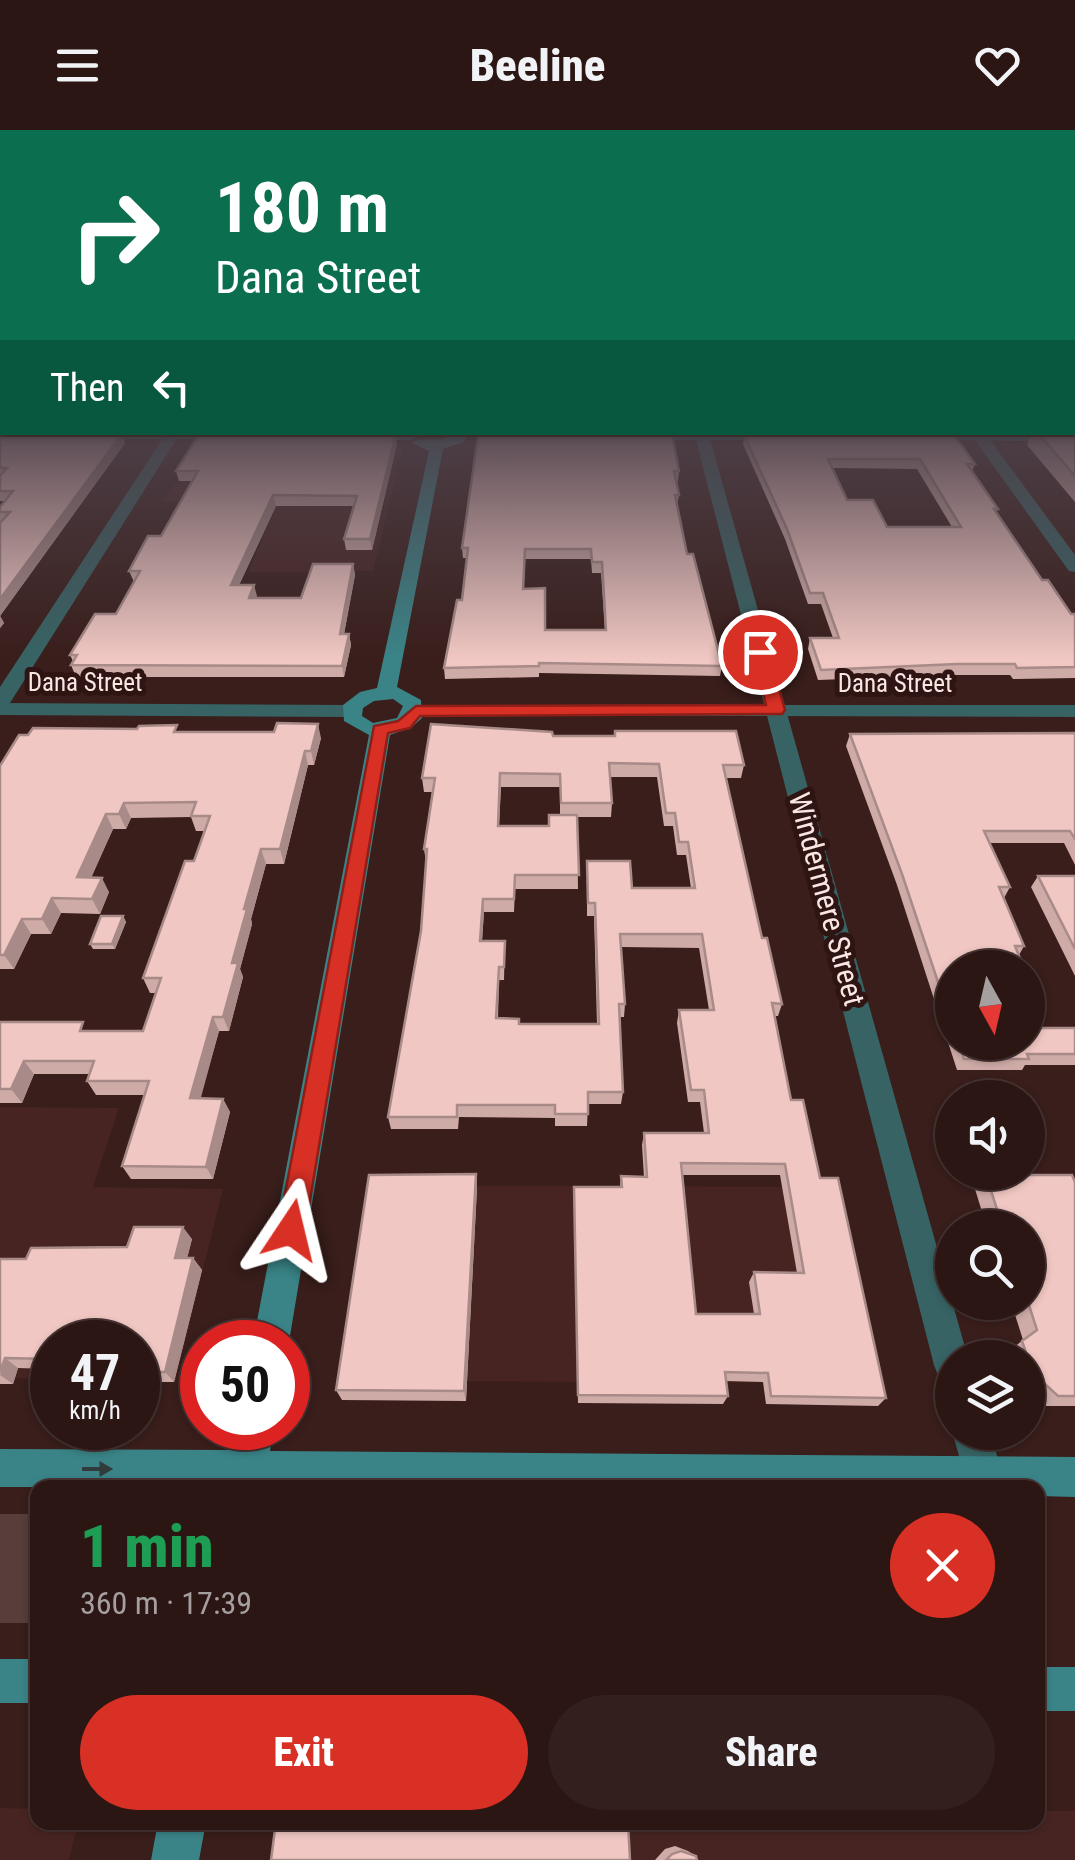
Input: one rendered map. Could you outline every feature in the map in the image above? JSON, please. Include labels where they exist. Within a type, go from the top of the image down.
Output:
[{"type":"main road","points":[[386,692],[426,498]]},
{"type":"main road","points":[[386,692],[408,698],[416,711],[404,724],[380,730],[354,722],[350,711],[359,700],[386,692]]},
{"type":"main road","points":[[275,1320],[380,730]]},
{"type":"main road","points":[[246,1479],[252,1450]]},
{"type":"main road","points":[[0,1468],[246,1479],[1075,1476]]},
{"type":"main road","points":[[0,1681],[30,1681]]},
{"type":"main road","points":[[1045,1689],[1075,1689]]},
{"type":"main road","points":[[175,1860],[181,1830]]},
{"type":"street","points":[[0,706],[132,498]]},
{"type":"street","name":"Windermere Street","points":[[719,498],[945,1340]]},
{"type":"street","points":[[1024,498],[1075,567]]},
{"type":"street","name":"Dana Street","points":[[0,706],[350,711]]},
{"type":"street","name":"Dana Street","points":[[416,711],[1075,711]]},
{"type":"street","points":[[976,1450],[983,1476]]},
{"type":"shaded area","points":[[166,498],[391,498],[373,571],[248,572],[278,503],[163,502]]},
{"type":"shaded area","points":[[0,1107],[119,1108],[93,1187],[223,1189],[190,1320],[180,1320],[180,1362],[175,1382],[160,1382],[160,1320],[30,1320],[30,1379],[0,1378]]},
{"type":"shaded area","points":[[370,1185],[836,1187],[879,1383],[345,1381]]},
{"type":"shaded area","points":[[0,1514],[30,1514],[30,1623],[0,1623]]},
{"type":"shaded area","points":[[0,1808],[30,1809],[30,1830],[76,1830],[69,1860],[0,1860]]},
{"type":"shaded area","points":[[1045,1811],[1075,1811],[1075,1860],[283,1860],[287,1830],[1045,1830]]},
{"type":"building","points":[[8,498],[75,498],[0,599],[0,523],[10,512],[0,512]]},
{"type":"building","points":[[183,498],[272,498],[231,585],[254,585],[249,598],[301,598],[313,564],[353,564],[340,634],[349,634],[342,666],[71,665],[77,655],[70,655],[95,614],[116,614],[140,571],[129,571],[148,536],[161,536]]},
{"type":"building","points":[[356,498],[380,498],[370,539],[344,539]]},
{"type":"building","points":[[469,498],[676,498],[687,554],[693,554],[722,666],[539,663],[444,668],[457,600],[462,600],[468,548],[462,548]],"holes":[[[525,549],[591,549],[592,562],[602,562],[606,630],[545,630],[545,588],[523,589]]]},
{"type":"building","points":[[773,498],[873,500],[887,527],[961,527],[943,498],[990,498],[1042,580],[1048,580],[1071,614],[1075,614],[1075,667],[957,664],[821,670],[810,638],[839,638],[823,593],[810,593]]},
{"type":"building","points":[[277,723],[318,724],[311,751],[305,751],[280,849],[261,849],[244,909],[232,963],[238,963],[223,1017],[213,1017],[190,1098],[223,1099],[206,1167],[122,1166],[149,1081],[87,1081],[94,1061],[24,1061],[11,1089],[0,1089],[0,1022],[83,1022],[80,1031],[143,1031],[161,978],[143,978],[185,861],[194,861],[210,816],[191,816],[196,802],[124,803],[119,814],[106,814],[77,877],[102,878],[92,899],[52,898],[42,919],[22,919],[4,955],[0,955],[0,766],[19,735],[28,735],[33,728],[137,729],[177,725],[174,732],[274,732]]},
{"type":"building","points":[[431,724],[552,732],[553,736],[615,736],[615,731],[736,731],[744,765],[723,765],[762,938],[767,938],[782,1004],[772,1003],[791,1100],[803,1100],[820,1178],[838,1178],[886,1398],[771,1396],[768,1373],[725,1372],[728,1396],[578,1395],[574,1187],[622,1187],[621,1176],[647,1177],[644,1133],[709,1133],[704,1090],[691,1090],[679,1010],[714,1010],[702,934],[620,934],[625,1004],[619,1004],[623,1092],[588,1092],[588,1114],[555,1114],[555,1105],[457,1105],[457,1117],[388,1117],[421,931],[424,849],[435,778],[422,778]],"holes":[[[609,763],[659,764],[666,813],[675,813],[679,842],[688,842],[695,888],[632,888],[630,861],[587,861],[588,903],[595,903],[599,1024],[519,1024],[519,1019],[496,1018],[505,941],[480,941],[483,899],[514,899],[515,875],[579,875],[577,815],[549,815],[549,826],[498,826],[500,773],[560,774],[561,803],[612,803]],[[681,1163],[785,1164],[804,1273],[754,1272],[760,1314],[696,1314]]]},
{"type":"building","points":[[1075,733],[1075,839],[1070,831],[984,831],[1010,887],[999,887],[1024,946],[1015,946],[1017,950],[935,950],[935,973],[850,734]]},
{"type":"building","points":[[1038,876],[1075,876],[1075,949]]},
{"type":"building","points":[[101,916],[123,916],[112,944],[90,944]]},
{"type":"building","points":[[1045,1028],[1075,1028],[1075,1054],[1045,1054]]},
{"type":"building","points":[[476,1174],[464,1391],[336,1390],[369,1175]]},
{"type":"building","points":[[1045,1175],[1072,1175],[1075,1396],[1058,1396],[1045,1384],[1045,1340],[1023,1340],[1037,1330],[1034,1320],[1045,1320],[1045,1210],[997,1210],[991,1190],[1045,1190]]},
{"type":"building","points":[[134,1227],[183,1227],[175,1258],[193,1258],[165,1372],[160,1372],[160,1320],[30,1320],[30,1359],[5,1358],[0,1372],[0,1259],[26,1259],[31,1248],[127,1247]]},
{"type":"building","points":[[275,1830],[628,1830],[630,1860],[271,1860]]},
{"type":"building","points":[[681,1851],[696,1856],[697,1860],[666,1860]]},
{"type":"route","points":[[291,1230],[380,730],[404,724],[416,711],[776,710],[760,652]]}]
